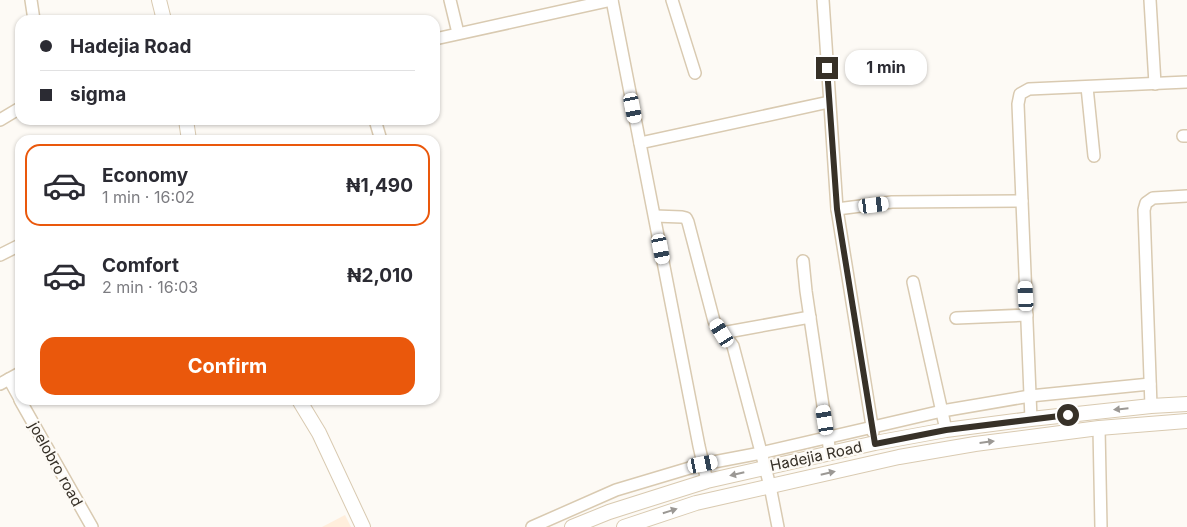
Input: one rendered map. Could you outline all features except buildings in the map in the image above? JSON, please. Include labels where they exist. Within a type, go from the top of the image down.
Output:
[{"type":"main road","points":[[159,0],[163,15]]},
{"type":"main road","name":"Hadejia Road","points":[[572,527],[609,512],[707,481],[875,444],[946,430],[1151,406],[1187,404]]},
{"type":"main road","points":[[302,405],[319,433],[363,527]]},
{"type":"main road","name":"Hadejia Road","points":[[624,527],[696,503],[899,457],[975,444],[1098,428],[1187,421]]},
{"type":"street","points":[[31,0],[33,15]]},
{"type":"street","points":[[450,0],[458,33]]},
{"type":"street","points":[[440,37],[612,0],[707,481]]},
{"type":"street","points":[[672,0],[695,73]]},
{"type":"street","points":[[823,0],[837,209],[875,444]]},
{"type":"street","points":[[1150,0],[1155,84]]},
{"type":"street","points":[[1032,419],[1018,104],[1020,94],[1029,89],[1187,82]]},
{"type":"street","points":[[1087,86],[1094,156]]},
{"type":"street","points":[[640,143],[829,102]]},
{"type":"street","points":[[0,120],[15,111]]},
{"type":"street","points":[[1151,406],[1144,210],[1146,203],[1153,198],[1187,196]]},
{"type":"street","points":[[837,209],[892,202],[1022,201]]},
{"type":"street","points":[[655,216],[682,217],[688,222],[714,321],[733,346],[770,486],[778,527]]},
{"type":"street","points":[[0,255],[15,248]]},
{"type":"street","points":[[803,260],[830,453]]},
{"type":"street","points":[[913,282],[946,430]]},
{"type":"street","points":[[956,318],[1027,316]]},
{"type":"street","points":[[722,333],[810,317]]},
{"type":"street","name":"joelobro road","points":[[4,381],[15,394]]},
{"type":"street","points":[[532,527],[616,490],[703,464],[761,453],[942,411],[1030,396],[1150,384]]},
{"type":"street","name":"joelobro road","points":[[23,405],[92,527]]},
{"type":"street","points":[[1098,428],[1101,527]]},
{"type":"shaded area","points":[[345,515],[351,527],[322,527]]},
{"type":"route","points":[[827,68],[837,209],[875,444],[946,430],[1068,415]]}]
